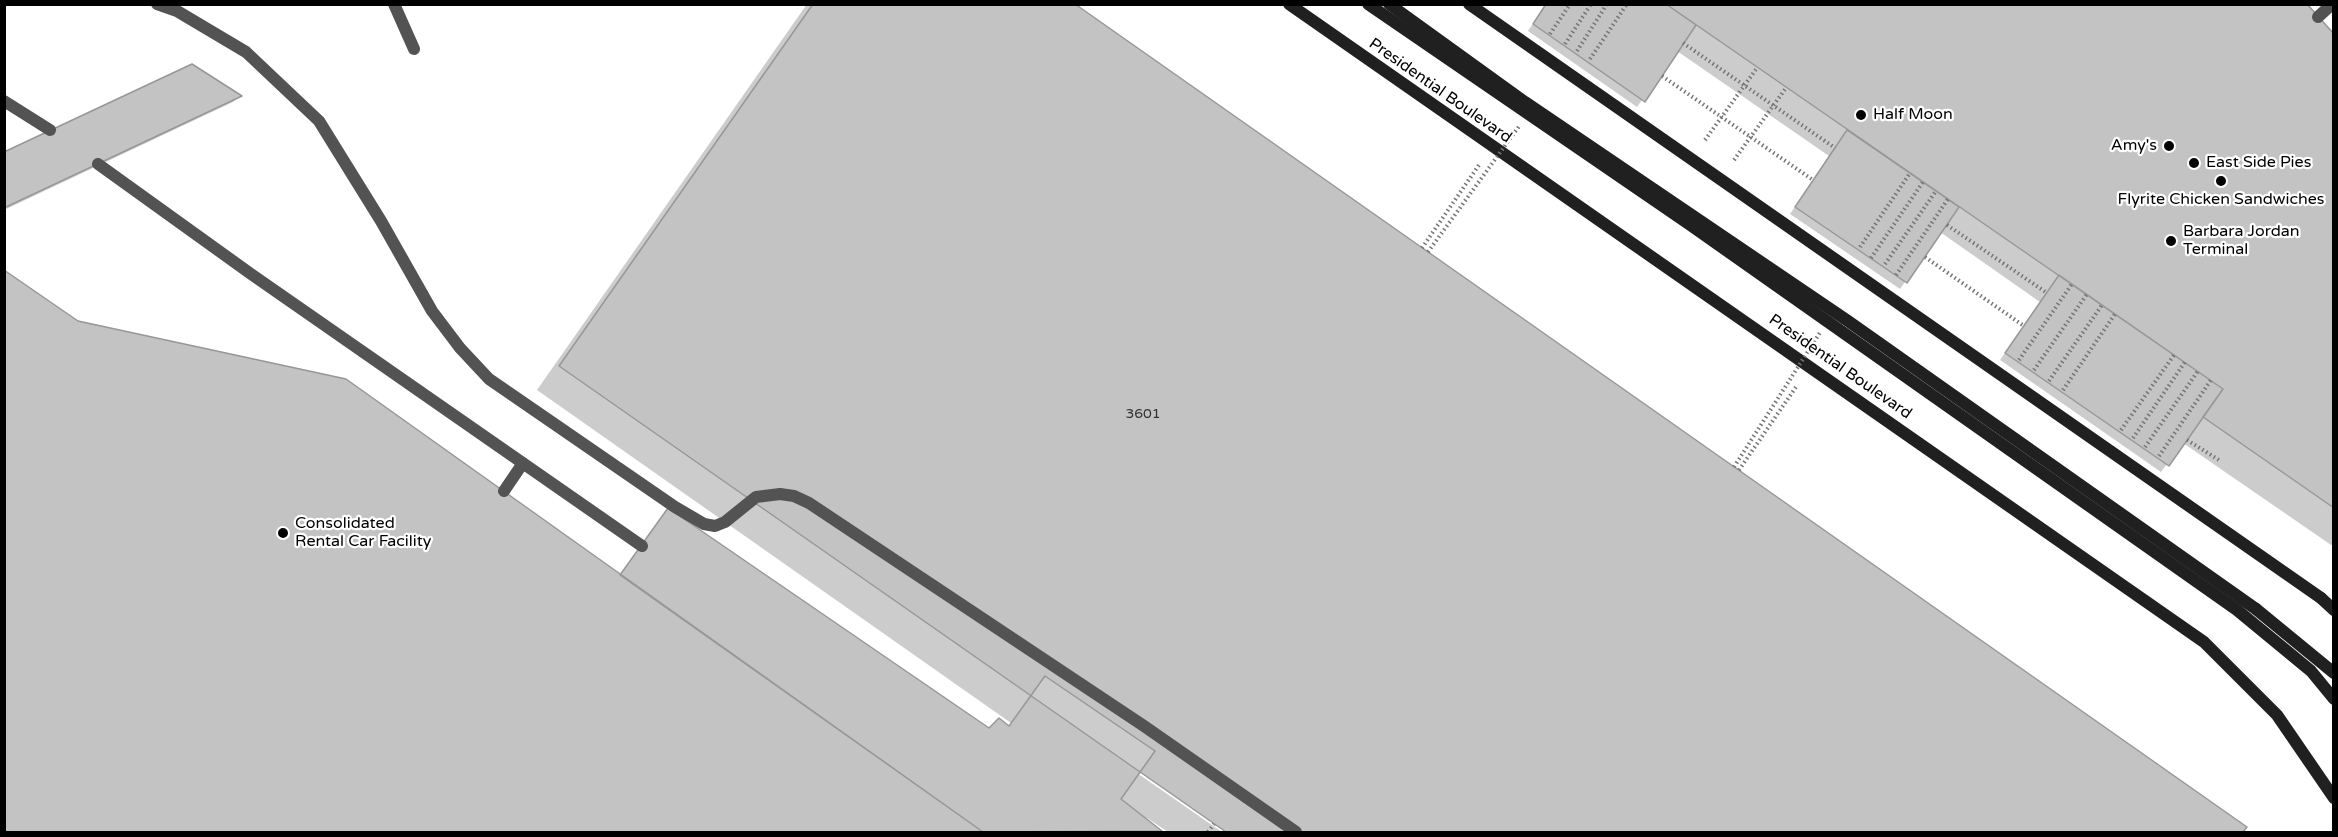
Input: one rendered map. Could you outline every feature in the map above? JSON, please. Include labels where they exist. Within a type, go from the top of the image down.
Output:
[{"type":"main road","name":"Presidential Boulevard","points":[[1288,4],[2204,642],[2277,715],[2334,798]]},
{"type":"main road","points":[[1368,4],[1697,230],[2237,610],[2311,671],[2334,699]]},
{"type":"main road","points":[[1389,4],[1525,102],[1857,327],[2256,609],[2334,672]]},
{"type":"main road","points":[[1469,4],[2007,378],[2321,598],[2334,610]]},
{"type":"lane","points":[[158,4],[177,11],[246,52],[319,121],[381,221],[432,310],[460,348],[489,379],[675,507],[704,524],[715,526],[725,522],[756,498],[780,494],[794,496],[809,503],[1144,726],[1296,832]]},
{"type":"lane","points":[[394,4],[414,49]]},
{"type":"lane","points":[[2318,17],[2332,4]]},
{"type":"lane","points":[[4,101],[50,130]]},
{"type":"lane","points":[[98,164],[251,274],[642,546]]},
{"type":"lane","points":[[504,491],[523,463]]},
{"type":"path","points":[[1538,52],[1570,4]]},
{"type":"path","points":[[1577,51],[1607,4]]},
{"type":"path","points":[[1683,43],[1835,148]]},
{"type":"path","points":[[1699,150],[1757,68]]},
{"type":"path","points":[[1662,76],[1813,180]]},
{"type":"path","points":[[1728,170],[1786,88]]},
{"type":"path","points":[[1428,252],[1509,141]]},
{"type":"path","points":[[1860,248],[1910,173]]},
{"type":"path","points":[[1884,292],[1948,199]]},
{"type":"path","points":[[1947,225],[2047,293]]},
{"type":"path","points":[[1924,257],[2024,326]]},
{"type":"path","points":[[2007,378],[2072,284]]},
{"type":"path","points":[[2028,378],[2086,294]]},
{"type":"path","points":[[2037,400],[2102,305]]},
{"type":"path","points":[[2057,398],[2115,314]]},
{"type":"path","points":[[1734,466],[1809,350]]},
{"type":"path","points":[[2120,458],[2185,362]]},
{"type":"path","points":[[2140,455],[2198,371]]},
{"type":"path","points":[[2146,476],[2211,380]]},
{"type":"path","points":[[2187,440],[2219,460]]},
{"type":"path","points":[[1208,832],[1214,824]]},
{"type":"building","points":[[813,4],[1075,4],[2247,827],[2243,832],[1226,832],[559,366]]},
{"type":"building","points":[[1546,4],[1666,4],[1696,25],[1645,102],[1533,24]]},
{"type":"building","name":"Barbara Jordan Terminal","points":[[1666,4],[2307,4],[2334,34],[2334,508],[2203,417],[2223,389]]},
{"type":"building","points":[[192,64],[242,96],[4,208],[4,152]]},
{"type":"building","points":[[1847,130],[1959,207],[1907,283],[1795,207]]},
{"type":"building","name":"Consolidated Rental Car Facility","points":[[4,270],[78,321],[346,379],[983,832],[4,832]]},
{"type":"building","points":[[2059,275],[2223,389],[2169,466],[2005,353]]},
{"type":"building","points":[[668,508],[989,728],[999,718],[1009,726],[1045,676],[1155,751],[1121,799],[1162,831],[983,832],[620,575]]},
{"type":"place","name":"Half Moon","points":[[1861,115]]},
{"type":"place","name":"Amy's","points":[[2169,146]]},
{"type":"place","name":"East Side Pies","points":[[2194,163]]},
{"type":"place","name":"Flyrite Chicken Sandwiches","points":[[2221,181]]},
{"type":"place","name":"Barbara Jordan Terminal","points":[[2171,241]]},
{"type":"place","name":"Consolidated Rental Car Facility","points":[[283,533]]}]
